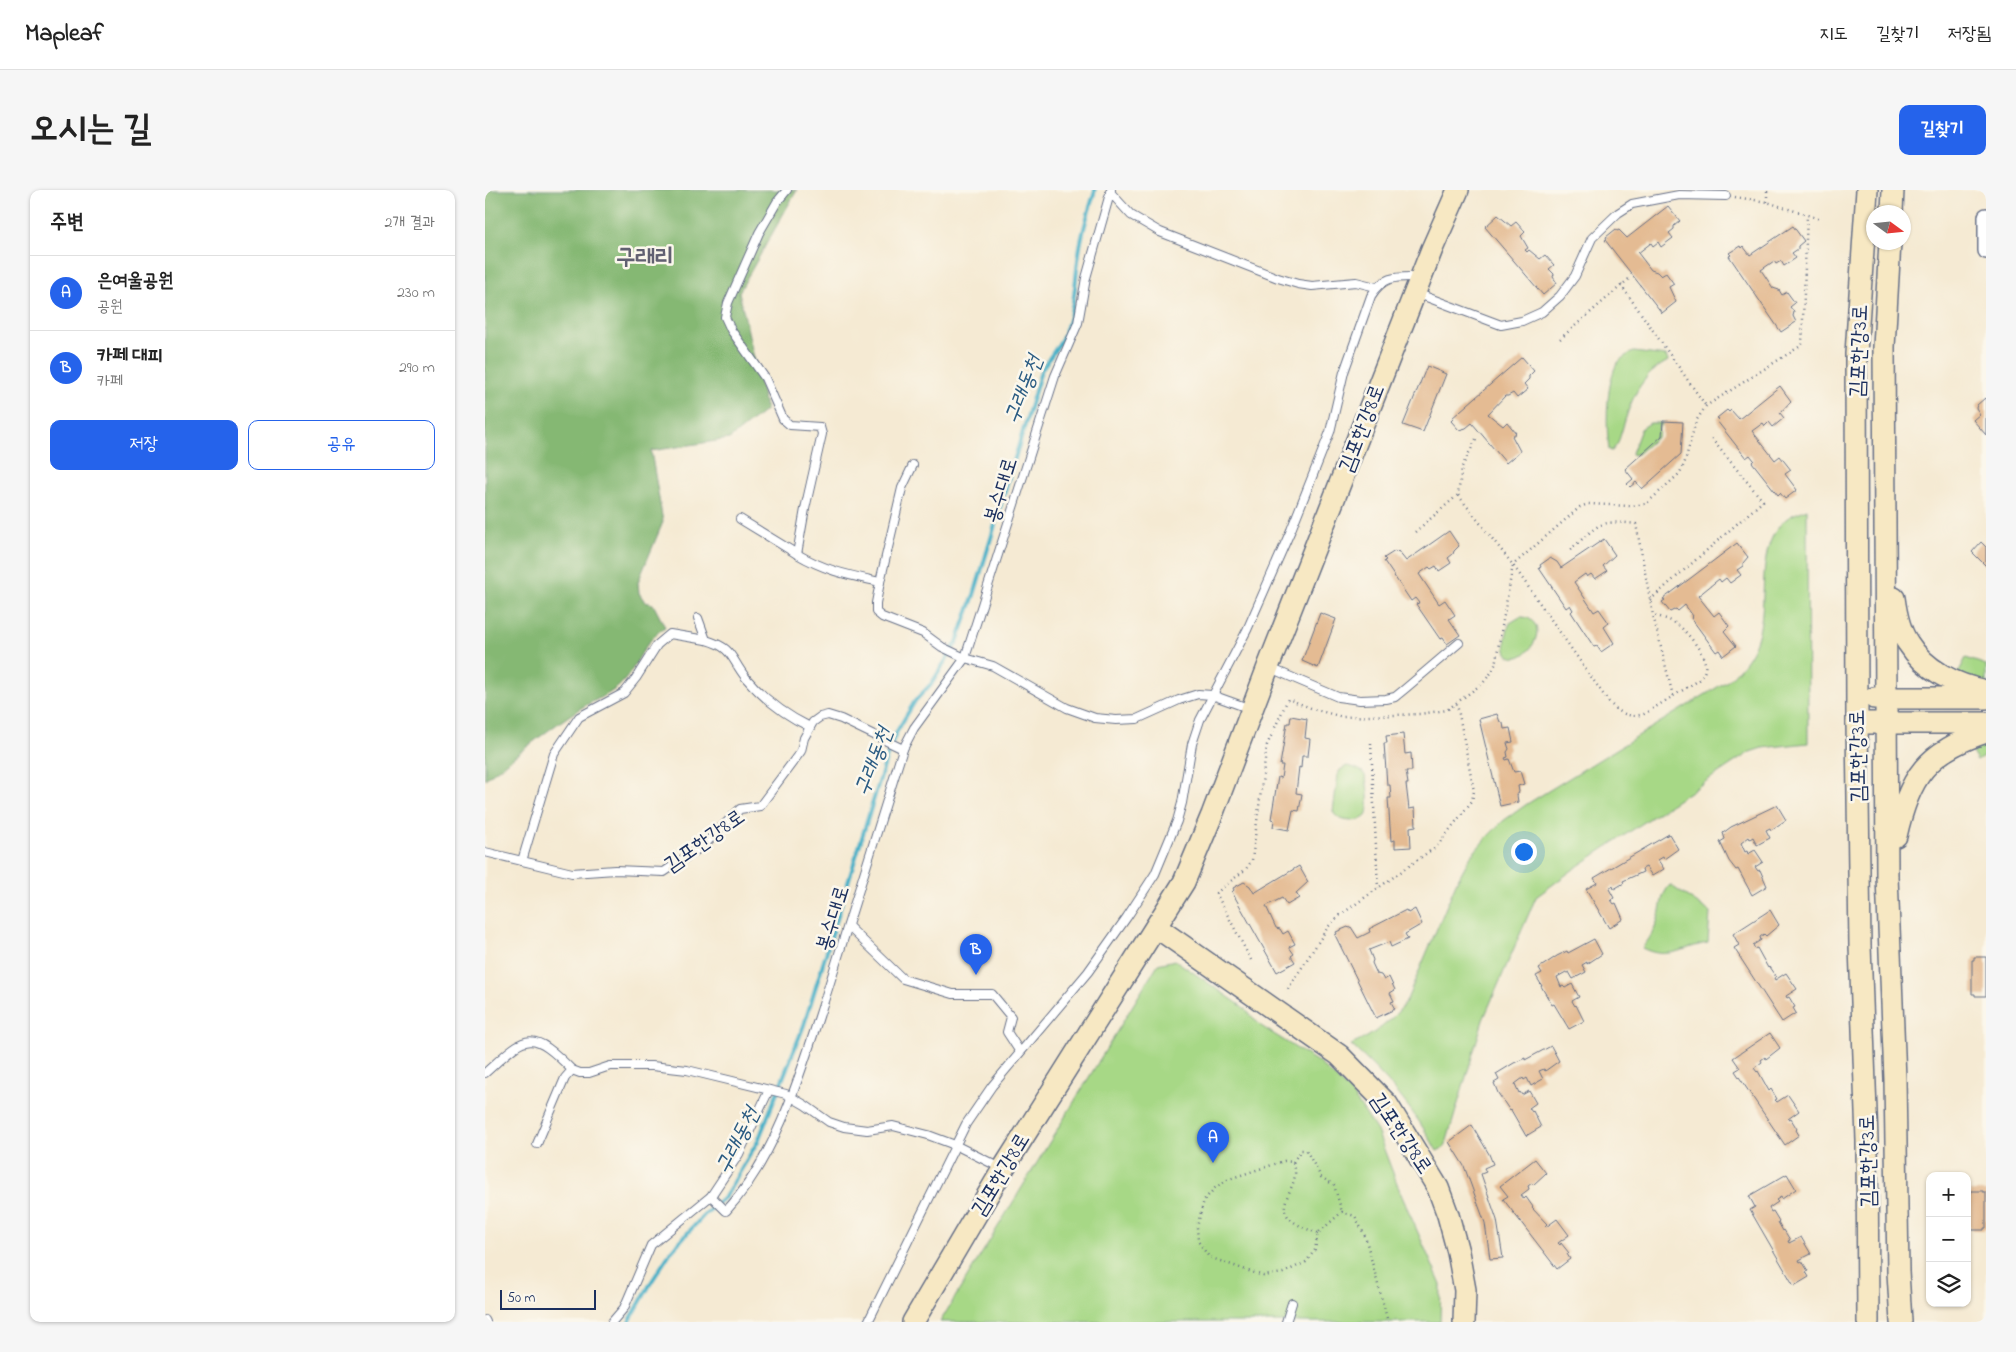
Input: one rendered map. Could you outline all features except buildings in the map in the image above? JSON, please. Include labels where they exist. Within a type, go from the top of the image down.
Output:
[{"type":"street","name":"김포한강8로","points":[[913,1322],[1003,1169],[1156,927],[1187,874],[1417,285],[1458,190]]},
{"type":"street","name":"김포한강3로","points":[[1867,190],[1856,354],[1857,723],[1860,946],[1867,1140],[1869,1322]]},
{"type":"street","points":[[1892,205],[1893,190]]},
{"type":"street","points":[[1986,216],[1986,251]]},
{"type":"street","name":"김포한강3로","points":[[1890,250],[1884,347],[1887,876],[1895,1079],[1898,1272],[1901,1322]]},
{"type":"street","points":[[1885,539],[1897,618],[1907,642],[1925,662],[1948,680],[1986,691]]},
{"type":"street","name":"김포한강8로","points":[[1156,927],[1178,881],[1248,708],[1268,667]]},
{"type":"street","points":[[1857,698],[1887,711],[1986,723]]},
{"type":"street","points":[[1857,723],[1887,711],[1986,698]]},
{"type":"street","points":[[1887,876],[1902,808],[1908,792],[1921,771],[1939,753],[1965,739],[1986,732]]},
{"type":"street","name":"김포한강8로","points":[[1156,927],[1339,1054],[1387,1104],[1438,1188],[1448,1215],[1458,1252],[1465,1290],[1464,1322]]},
{"type":"lane","points":[[787,190],[777,202],[759,234],[728,303],[725,317],[731,330],[765,378],[783,418],[790,425],[819,427],[822,434],[797,554]]},
{"type":"lane","points":[[1111,191],[1131,215],[1160,232],[1278,278],[1312,286],[1357,282],[1376,287]]},
{"type":"lane","name":"봉수대로","points":[[965,658],[1055,376],[1078,323],[1086,278],[1111,191]]},
{"type":"lane","points":[[868,1322],[955,1145],[981,1102],[1020,1052],[1088,972],[1155,874],[1177,822],[1186,788],[1195,734],[1212,695],[1247,630],[1291,530],[1330,432],[1344,372],[1371,296],[1376,287],[1389,279],[1417,285],[1501,325],[1522,321],[1542,312],[1560,296],[1575,276],[1592,238],[1619,213],[1632,204],[1679,195],[1726,196]]},
{"type":"lane","points":[[913,464],[902,488],[876,602],[876,612],[882,617],[923,633],[942,647],[965,658],[993,666],[1067,708],[1095,718],[1116,720],[1137,718],[1198,694],[1212,695],[1248,708]]},
{"type":"lane","points":[[741,519],[820,567],[846,575],[881,582]]},
{"type":"lane","points":[[698,618],[707,640]]},
{"type":"lane","points":[[522,861],[553,754],[579,717],[624,693],[657,645],[670,634],[720,644],[731,652],[746,678],[778,709],[809,727],[820,717],[828,715],[841,719],[900,748],[965,658]]},
{"type":"lane","points":[[1268,667],[1339,697],[1360,700],[1386,699],[1395,697],[1459,643]]},
{"type":"lane","name":"김포한강8로","points":[[485,852],[572,873],[615,870],[664,872],[704,845],[740,809],[760,806],[801,751],[809,727]]},
{"type":"lane","name":"봉수대로","points":[[711,1196],[726,1211],[738,1198],[751,1179],[789,1096],[848,926],[900,748]]},
{"type":"lane","points":[[848,926],[903,979],[953,994],[992,994],[1011,1017],[1007,1032],[1020,1052]]},
{"type":"lane","points":[[485,1073],[527,1040],[536,1041],[545,1045],[572,1070],[579,1073],[589,1073],[610,1066],[653,1066],[687,1070],[789,1096],[829,1122],[844,1128],[867,1130],[893,1126],[955,1145],[1003,1169]]},
{"type":"lane","points":[[537,1144],[565,1078],[572,1070]]},
{"type":"lane","points":[[612,1322],[625,1308],[651,1245],[711,1196],[739,1154],[769,1090]]},
{"type":"lane","points":[[1286,1322],[1292,1302]]},
{"type":"path","points":[[1767,190],[1767,202]]},
{"type":"path","points":[[1726,196],[1767,202],[1820,219]]},
{"type":"path","points":[[1251,960],[1216,893],[1246,869],[1252,860],[1267,745],[1288,699],[1316,710],[1343,717],[1439,712],[1457,704],[1483,682],[1491,673],[1495,664],[1513,565],[1580,506],[1588,504],[1631,506],[1646,504],[1679,474],[1696,420],[1705,406],[1802,345],[1807,215]]},
{"type":"path","points":[[1560,339],[1630,278]]},
{"type":"path","points":[[1621,285],[1705,406]]},
{"type":"path","points":[[1650,600],[1763,501],[1710,437]]},
{"type":"path","points":[[1415,532],[1458,495],[1462,467],[1476,440]]},
{"type":"path","points":[[1458,495],[1513,565],[1580,662],[1615,708],[1628,716],[1636,717],[1644,714],[1701,679],[1705,663],[1702,655],[1681,627],[1653,615]]},
{"type":"path","points":[[1570,550],[1599,525],[1606,522],[1636,524],[1653,615],[1673,696]]},
{"type":"path","points":[[1288,989],[1328,927],[1339,916],[1437,846],[1472,802],[1474,791],[1457,704]]},
{"type":"path","points":[[1371,742],[1378,888]]},
{"type":"path","points":[[1293,1162],[1301,1150],[1307,1150],[1321,1177],[1334,1185],[1342,1212]]},
{"type":"path","points":[[1293,1162],[1285,1161],[1229,1179],[1215,1188],[1204,1200],[1197,1227],[1198,1241],[1209,1257],[1263,1276],[1283,1274],[1306,1262],[1315,1250],[1318,1234],[1342,1212]]},
{"type":"path","points":[[1293,1162],[1296,1176],[1286,1197],[1286,1213],[1297,1227],[1318,1234]]},
{"type":"path","points":[[1342,1212],[1355,1216],[1365,1236],[1388,1322]]},
{"type":"green space","points":[[485,190],[797,190],[739,292],[766,410],[729,439],[651,451],[663,522],[638,582],[639,593],[645,602],[653,604],[665,627],[650,641],[625,680],[618,687],[569,716],[485,779]]},
{"type":"green space","points":[[1634,352],[1666,356],[1668,361],[1657,368],[1640,386],[1634,396],[1618,443],[1612,451],[1609,450],[1607,431],[1611,379],[1619,361]]},
{"type":"green space","points":[[1650,423],[1662,423],[1662,425],[1659,425],[1658,436],[1637,454],[1633,455],[1632,453],[1641,429]]},
{"type":"green space","points":[[1807,509],[1808,743],[1762,748],[1750,752],[1578,866],[1536,897],[1483,1020],[1445,1147],[1437,1151],[1419,1121],[1399,1095],[1351,1045],[1381,1027],[1406,1002],[1457,881],[1470,857],[1503,821],[1527,804],[1729,680],[1738,671],[1755,645],[1761,624],[1764,576],[1769,544],[1776,531],[1786,519]]},
{"type":"green space","points":[[1520,617],[1528,618],[1534,623],[1537,633],[1536,638],[1526,652],[1518,657],[1512,657],[1508,655],[1506,650],[1507,633],[1510,623]]},
{"type":"green space","points":[[1966,658],[1986,665],[1986,685],[1957,675]]},
{"type":"green space","points":[[1986,737],[1986,755],[1977,761],[1968,746]]},
{"type":"green space","points":[[1347,766],[1363,772],[1367,782],[1368,802],[1366,816],[1353,821],[1338,818],[1333,811],[1338,774],[1340,770]]},
{"type":"green space","points":[[1670,885],[1710,912],[1708,943],[1675,952],[1651,952],[1642,948],[1655,927],[1663,897]]},
{"type":"green space","points":[[1175,960],[1243,1007],[1261,1026],[1318,1062],[1350,1091],[1377,1131],[1401,1194],[1441,1285],[1440,1322],[940,1322],[1158,964]]},
{"type":"waterway","name":"구래동천","points":[[629,1322],[672,1250],[705,1214],[725,1197],[758,1141],[804,1025],[888,753],[896,733],[915,701],[932,683],[957,642],[974,595],[1041,371],[1060,342],[1068,323],[1073,303],[1080,245],[1095,190]]},
{"type":"place","name":"카페 대피","points":[[976,975]]},
{"type":"place","name":"은여울공원","points":[[1213,1163]]},
{"type":"district","name":"구래리","points":[[645,256]]}]
